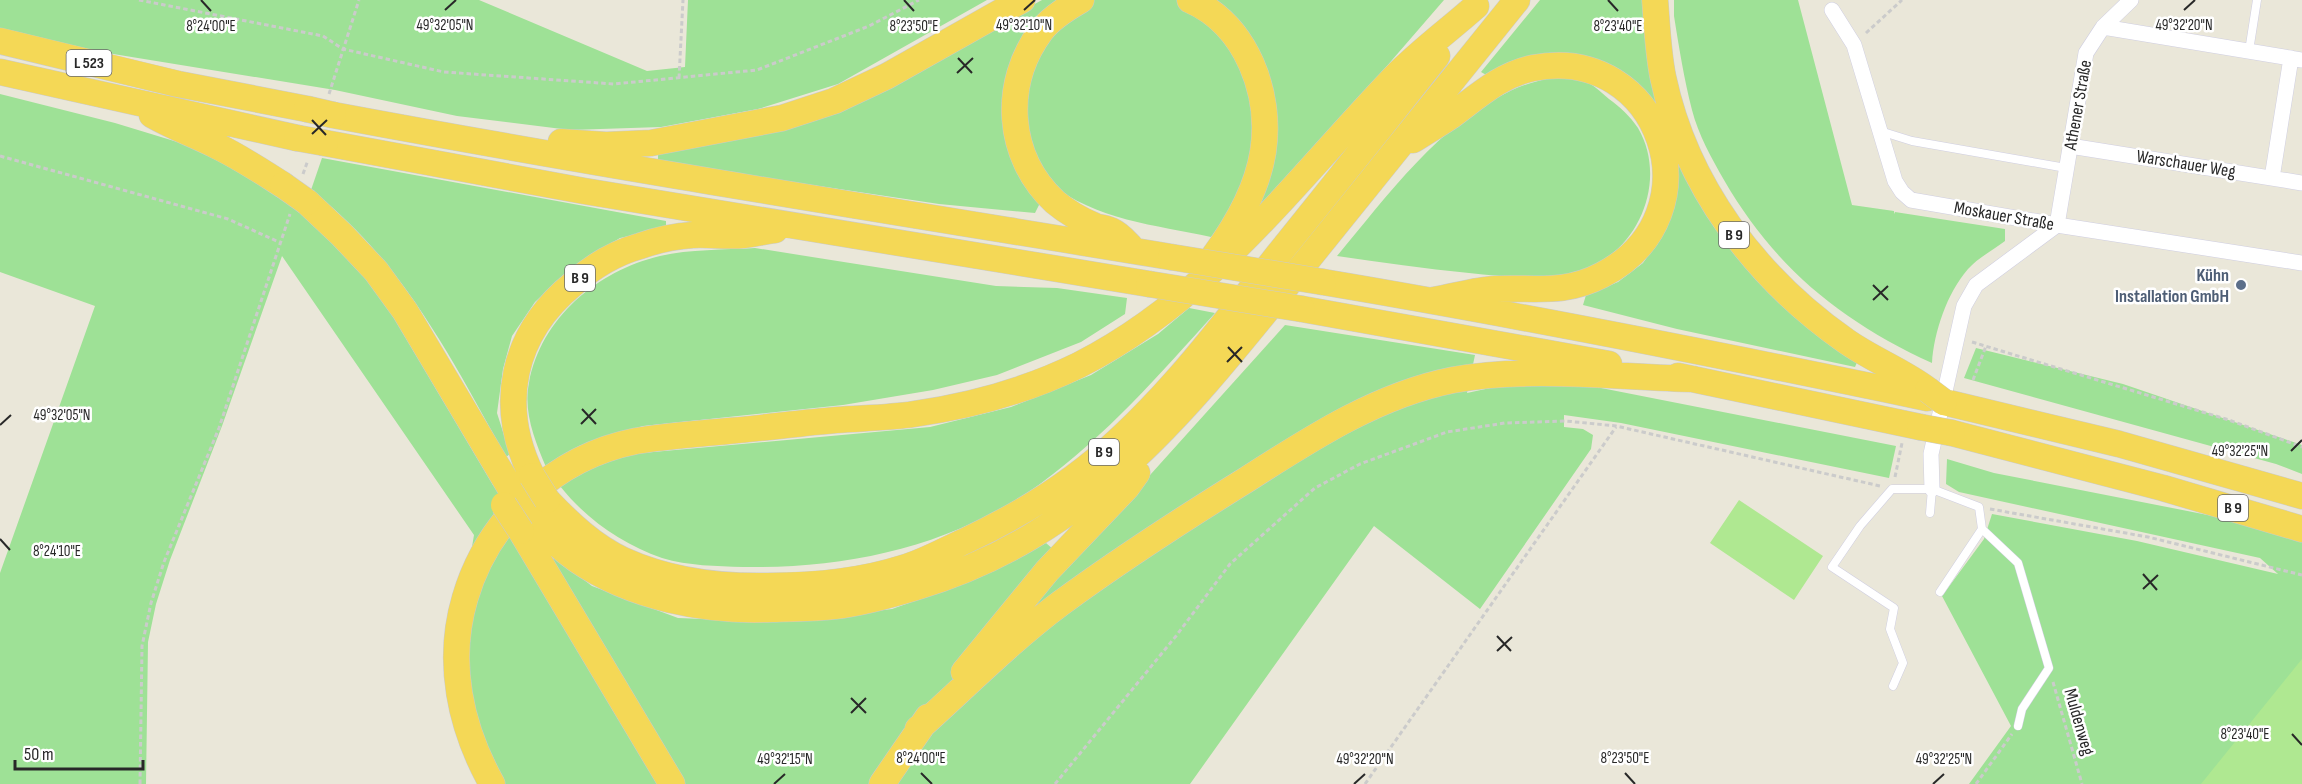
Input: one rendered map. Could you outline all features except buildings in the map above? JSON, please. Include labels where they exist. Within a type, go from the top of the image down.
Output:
[{"type":"highway","points":[[486,144],[555,141],[606,145],[651,142],[716,132],[782,118],[834,100],[887,76],[1022,0]]},
{"type":"highway","points":[[1081,0],[1063,11],[1042,30],[1019,73],[1014,98],[1014,120],[1018,143],[1026,165],[1040,186],[1056,203],[1076,216],[1113,231],[1137,252]]},
{"type":"highway","points":[[1185,296],[1243,211],[1263,152],[1264,123],[1260,89],[1250,58],[1231,31],[1214,14],[1190,0]]},
{"type":"highway","points":[[128,102],[176,129],[293,180],[299,205],[342,235],[376,271],[405,311],[486,446],[510,500],[533,516],[552,539],[579,561],[623,585],[659,597],[708,605],[759,609],[835,606],[878,598],[944,578],[1015,546],[1060,519],[1106,485],[1179,415],[1230,356],[1517,0]]},
{"type":"highway","name":"B 9","points":[[1655,0],[1663,77],[1690,159],[1708,194],[1732,232],[1769,277],[1822,323],[1848,342],[1907,375],[1939,399],[2119,444],[2302,496]]},
{"type":"highway","points":[[492,784],[472,746],[458,690],[456,650],[462,608],[477,564],[491,537],[525,499],[551,476],[584,458],[634,442],[834,420],[913,414],[1006,394],[1042,381],[1106,350],[1185,296],[1250,236],[1393,78],[1479,3]]},
{"type":"highway","name":"B 9","points":[[1479,3],[1233,313],[1150,407],[1108,449],[1075,477],[1035,505],[1003,523],[905,568],[867,578],[795,586],[750,586],[705,583],[666,574],[623,560],[595,544],[578,530],[533,516],[532,476],[521,453],[514,424],[514,393],[517,366],[526,340],[540,316],[560,294],[587,272],[637,246],[663,239],[693,235],[743,236],[793,226],[1149,284],[1302,309],[1693,379],[1952,433],[2163,488],[2302,529]]},
{"type":"highway","name":"L 523","points":[[0,41],[177,84],[307,109],[331,105]]},
{"type":"highway","points":[[1396,151],[1504,78],[1532,69],[1556,66],[1581,69],[1605,76],[1625,89],[1640,103],[1659,138],[1664,156],[1666,191],[1660,214],[1650,234],[1638,250],[1620,265],[1599,277],[1577,285],[1545,291],[1494,289],[1433,300]]},
{"type":"highway","points":[[0,72],[311,144],[793,226]]},
{"type":"highway","points":[[331,105],[486,144],[1433,300],[1939,399]]},
{"type":"highway","points":[[918,729],[1014,642],[1060,604],[1217,498],[1317,436],[1367,409],[1411,392],[1451,381],[1505,372],[1693,379]]},
{"type":"highway","points":[[882,784],[918,729],[982,649],[1047,571],[1127,487],[1179,415]]},
{"type":"highway","points":[[533,516],[672,784]]},
{"type":"street","name":"Athener Straße","points":[[2057,225],[2086,53],[2103,27],[2131,0]]},
{"type":"street","name":"Moskauer Straße","points":[[1832,10],[1854,45],[1895,181],[1911,200],[2302,263]]},
{"type":"street","points":[[2103,27],[2296,59],[2272,178]]},
{"type":"street","name":"Warschauer Weg","points":[[2070,146],[2302,183]]},
{"type":"street","points":[[1932,489],[1930,454],[1964,306],[1976,285],[2057,225]]},
{"type":"lane","points":[[2249,51],[2257,0]]},
{"type":"lane","points":[[1880,131],[1912,141],[2067,168]]},
{"type":"lane","points":[[1893,686],[1903,663],[1890,628],[1894,608],[1832,567],[1860,526],[1892,489],[1932,489],[1979,507],[1982,529],[2018,562],[2049,668],[2022,709],[2018,726]]},
{"type":"lane","points":[[1930,513],[1932,489]]},
{"type":"lane","points":[[1940,592],[1982,529]]},
{"type":"path","points":[[140,0],[322,36],[343,50],[444,72],[614,84],[757,70],[869,26],[919,0]]},
{"type":"path","points":[[331,105],[343,50],[359,0]]},
{"type":"path","points":[[679,78],[683,0]]},
{"type":"path","points":[[1854,45],[1902,0]]},
{"type":"path","points":[[293,180],[311,144]]},
{"type":"path","points":[[0,156],[228,219],[281,243]]},
{"type":"path","points":[[140,784],[142,646],[151,603],[165,562],[219,428],[281,243],[299,205]]},
{"type":"path","points":[[1958,337],[2229,420],[2302,447]]},
{"type":"path","points":[[1973,380],[1986,346]]},
{"type":"path","points":[[1055,784],[1169,644],[1230,564],[1315,488],[1360,464],[1447,432],[1505,423],[1566,421],[1616,426],[1892,489],[1901,447]]},
{"type":"path","points":[[1365,784],[1616,426]]},
{"type":"path","points":[[1979,507],[2148,537],[2302,575]]},
{"type":"path","name":"Muldenweg","points":[[2049,668],[2082,784]]},
{"type":"path","points":[[1976,784],[2018,726]]},
{"type":"green space","points":[[0,0],[479,0],[647,71],[685,67],[688,0],[987,0],[838,84],[758,109],[661,127],[570,130],[457,116],[335,90],[101,52],[0,29]]},
{"type":"green space","points":[[1042,0],[1444,0],[1264,208],[1225,219],[1211,237],[1106,213],[1086,205],[1050,183],[1035,213],[939,204],[658,162],[658,153],[722,142],[1000,23]]},
{"type":"green space","points":[[1540,0],[1643,0],[1649,65],[1668,127],[1622,73],[1598,60],[1566,55],[1488,76],[1481,72]]},
{"type":"green space","points":[[1674,0],[1798,0],[1852,205],[1894,211],[1894,214],[1895,212],[2005,229],[2005,241],[1972,265],[1954,289],[1939,326],[1932,363],[1868,329],[1813,289],[1765,240],[1744,211],[1715,164],[1695,119],[1680,51],[1674,16]]},
{"type":"green space","points":[[1552,77],[1579,78],[1595,87],[1632,120],[1646,147],[1650,166],[1645,206],[1626,240],[1612,254],[1580,271],[1532,278],[1452,271],[1337,256],[1416,163],[1461,122],[1512,90]]},
{"type":"green space","points":[[0,94],[115,123],[184,144],[234,167],[299,211],[337,242],[375,286],[493,485],[546,551],[592,586],[678,618],[780,622],[892,609],[973,580],[1046,543],[1070,564],[1285,325],[1475,355],[1467,393],[1499,386],[1591,386],[1896,446],[1889,478],[1621,423],[1564,415],[1564,427],[1583,429],[1593,435],[1591,449],[1480,609],[1374,526],[1190,784],[492,784],[458,629],[474,535],[282,256],[222,426],[170,560],[156,604],[148,642],[146,784],[0,784],[0,573],[95,306],[0,272]]},
{"type":"green space","points":[[1672,149],[1858,360],[1855,367],[1677,329],[1583,305],[1586,295],[1618,282],[1643,263],[1666,230],[1672,206]]},
{"type":"green space","points":[[322,158],[666,221],[666,228],[620,238],[574,266],[535,302],[512,336],[503,369],[497,413],[510,454],[506,457],[444,348],[398,279],[343,217],[311,190]]},
{"type":"green space","points":[[755,248],[996,286],[1057,288],[1127,298],[1125,314],[1081,342],[997,375],[933,390],[843,405],[643,426],[579,446],[546,467],[534,437],[529,415],[529,383],[535,359],[546,338],[559,318],[575,301],[615,273],[660,256],[695,251]]},
{"type":"green space","points":[[1189,308],[1215,313],[1132,403],[1087,446],[1040,484],[1007,505],[936,538],[898,550],[821,564],[782,567],[682,563],[662,558],[619,538],[593,520],[560,486],[592,468],[631,454],[930,427],[1011,407],[1091,375],[1158,334]]},
{"type":"green space","points":[[1976,348],[2123,384],[2302,445],[2302,474],[2276,464],[1964,378]]},
{"type":"green space","points":[[1947,459],[1994,473],[2218,517],[2302,541],[2302,784],[1969,784],[2011,726],[1942,596],[1984,539],[1992,514],[2137,541],[2278,574],[2260,558],[1959,492],[1946,484]]},
{"type":"green space","points":[[1739,500],[1823,556],[1794,600],[1710,543]]},
{"type":"green space","points":[[2302,659],[2302,784],[2201,784]]},
{"type":"place","name":"Kühn Installation GmbH","points":[[2241,285]]}]
